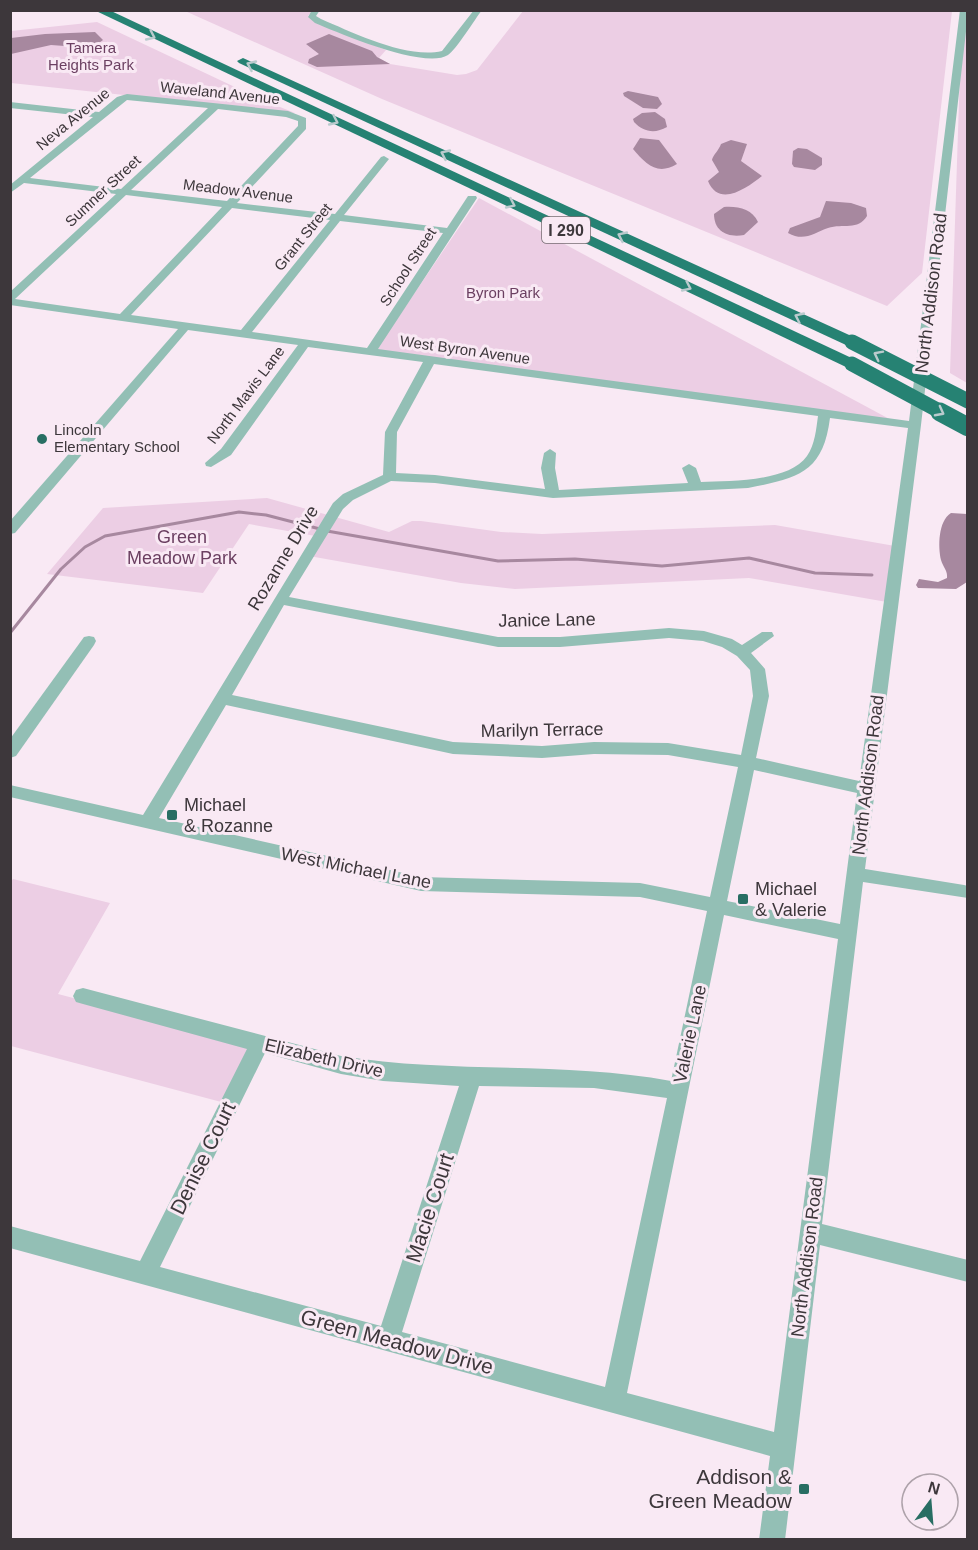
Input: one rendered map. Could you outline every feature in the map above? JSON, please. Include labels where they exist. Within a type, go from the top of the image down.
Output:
[{"type":"highway","name":"I 290","points":[[99,10],[852,364],[968,427]]},
{"type":"highway","name":"I 290","points":[[229,55],[852,342],[968,401]]},
{"type":"street","points":[[314,14],[376,45],[400,51],[436,55],[444,53],[478,10]]},
{"type":"street","name":"North Addison Road","points":[[772,1539],[855,874],[915,425],[964,10]]},
{"type":"street","name":"Waveland Avenue","points":[[127,97],[288,114],[303,120],[303,127],[229,205]]},
{"type":"street","name":"Neva Avenue","points":[[10,190],[120,99],[127,97]]},
{"type":"street","points":[[10,105],[100,115]]},
{"type":"street","name":"Sumner Street","points":[[10,298],[216,106]]},
{"type":"street","name":"Grant Street","points":[[244,334],[384,159]]},
{"type":"street","name":"Meadow Avenue","points":[[22,180],[450,231]]},
{"type":"street","name":"School Street","points":[[370,352],[472,198]]},
{"type":"street","points":[[122,318],[229,205]]},
{"type":"street","name":"West Byron Avenue","points":[[10,303],[915,425]]},
{"type":"street","points":[[10,530],[185,327]]},
{"type":"street","name":"North Mavis Lane","points":[[211,463],[226,452],[304,343]]},
{"type":"street","points":[[388,477],[391,432],[430,360]]},
{"type":"street","name":"Rozanne Drive","points":[[147,823],[322,530],[338,506],[348,497],[388,477],[435,479],[553,494],[748,484],[798,470],[811,460],[818,450],[825,412]]},
{"type":"street","points":[[550,453],[548,468],[553,494]]},
{"type":"street","points":[[689,468],[696,487]]},
{"type":"street","points":[[798,470],[810,478]]},
{"type":"street","name":"Janice Lane","points":[[281,600],[498,642],[560,642],[684,634],[704,636],[727,643],[742,652],[757,669]]},
{"type":"street","points":[[742,652],[767,636]]},
{"type":"street","points":[[10,752],[90,641]]},
{"type":"street","name":"Valerie Lane","points":[[614,1400],[761,696],[757,669]]},
{"type":"street","name":"Marilyn Terrace","points":[[221,698],[466,750],[542,752],[644,748],[695,752],[866,789]]},
{"type":"street","name":"West Michael Lane","points":[[10,791],[421,884],[640,890],[848,933]]},
{"type":"street","points":[[855,874],[964,892]]},
{"type":"street","name":"Elizabeth Drive","points":[[83,996],[341,1065],[381,1073],[591,1080],[652,1085],[678,1091]]},
{"type":"street","name":"Denise Court","points":[[145,1274],[260,1043]]},
{"type":"street","name":"Macie Court","points":[[388,1339],[472,1077]]},
{"type":"street","points":[[810,1232],[968,1271]]},
{"type":"street","name":"Green Meadow Drive","points":[[10,1237],[614,1400],[783,1448]]},
{"type":"green space","points":[[967,10],[967,383],[950,373],[962,11]]},
{"type":"green space","points":[[185,11],[312,11],[308,16],[315,22],[386,50],[379,58],[390,64],[457,75],[477,70],[523,11],[952,11],[922,273],[887,306],[382,99]]},
{"type":"green space","name":"Tamera Heights Park","points":[[97,22],[260,99],[295,113],[11,83],[11,31]]},
{"type":"green space","name":"Byron Park","points":[[479,198],[895,422],[376,350]]},
{"type":"green space","name":"Green Meadow Park","points":[[267,498],[389,532],[412,521],[501,532],[542,534],[775,525],[895,546],[887,602],[749,578],[515,589],[461,583],[309,556],[321,537],[249,524],[203,593],[47,574],[103,508]]},
{"type":"green space","points":[[13,879],[110,903],[58,994],[256,1046],[225,1103],[11,1046],[10,883]]},
{"type":"shaded area","points":[[95,32],[103,40],[92,48],[51,45],[11,54],[11,38]]},
{"type":"shaded area","points":[[329,34],[372,51],[377,57],[390,64],[317,67],[308,63],[309,59],[319,54],[306,44]]},
{"type":"shaded area","points":[[628,91],[658,97],[662,104],[657,109],[643,108],[624,96],[623,93]]},
{"type":"shaded area","points":[[655,112],[665,119],[667,127],[658,131],[649,131],[634,122],[633,119],[642,113]]},
{"type":"shaded area","points":[[640,138],[659,140],[677,164],[664,169],[647,164],[633,149]]},
{"type":"shaded area","points":[[731,140],[747,144],[741,161],[762,176],[749,186],[734,193],[719,193],[708,181],[719,172],[712,160],[721,144]]},
{"type":"shaded area","points":[[798,148],[807,149],[822,158],[822,165],[815,170],[794,167],[792,164],[793,151]]},
{"type":"shaded area","points":[[826,201],[851,203],[866,208],[867,216],[859,224],[828,228],[809,236],[799,237],[788,233],[790,228],[820,217]]},
{"type":"shaded area","points":[[724,207],[744,209],[758,222],[744,235],[727,234],[716,225],[714,214]]},
{"type":"shaded area","points":[[951,513],[967,514],[967,582],[956,589],[918,588],[916,585],[919,579],[938,582],[947,578],[941,560],[939,542],[941,528]]},
{"type":"waterway","points":[[10,633],[61,569],[85,547],[105,536],[239,512],[266,515],[320,529]]},
{"type":"waterway","points":[[327,531],[498,561],[575,559],[662,566],[749,558],[815,573],[872,575]]},
{"type":"place","name":"Lincoln Elementary School","points":[[42,439]]},
{"type":"place","name":"Michael & Rozanne","points":[[172,815]]},
{"type":"place","name":"Michael & Valerie","points":[[743,899]]},
{"type":"place","name":"Addison & Green Meadow","points":[[804,1489]]}]
